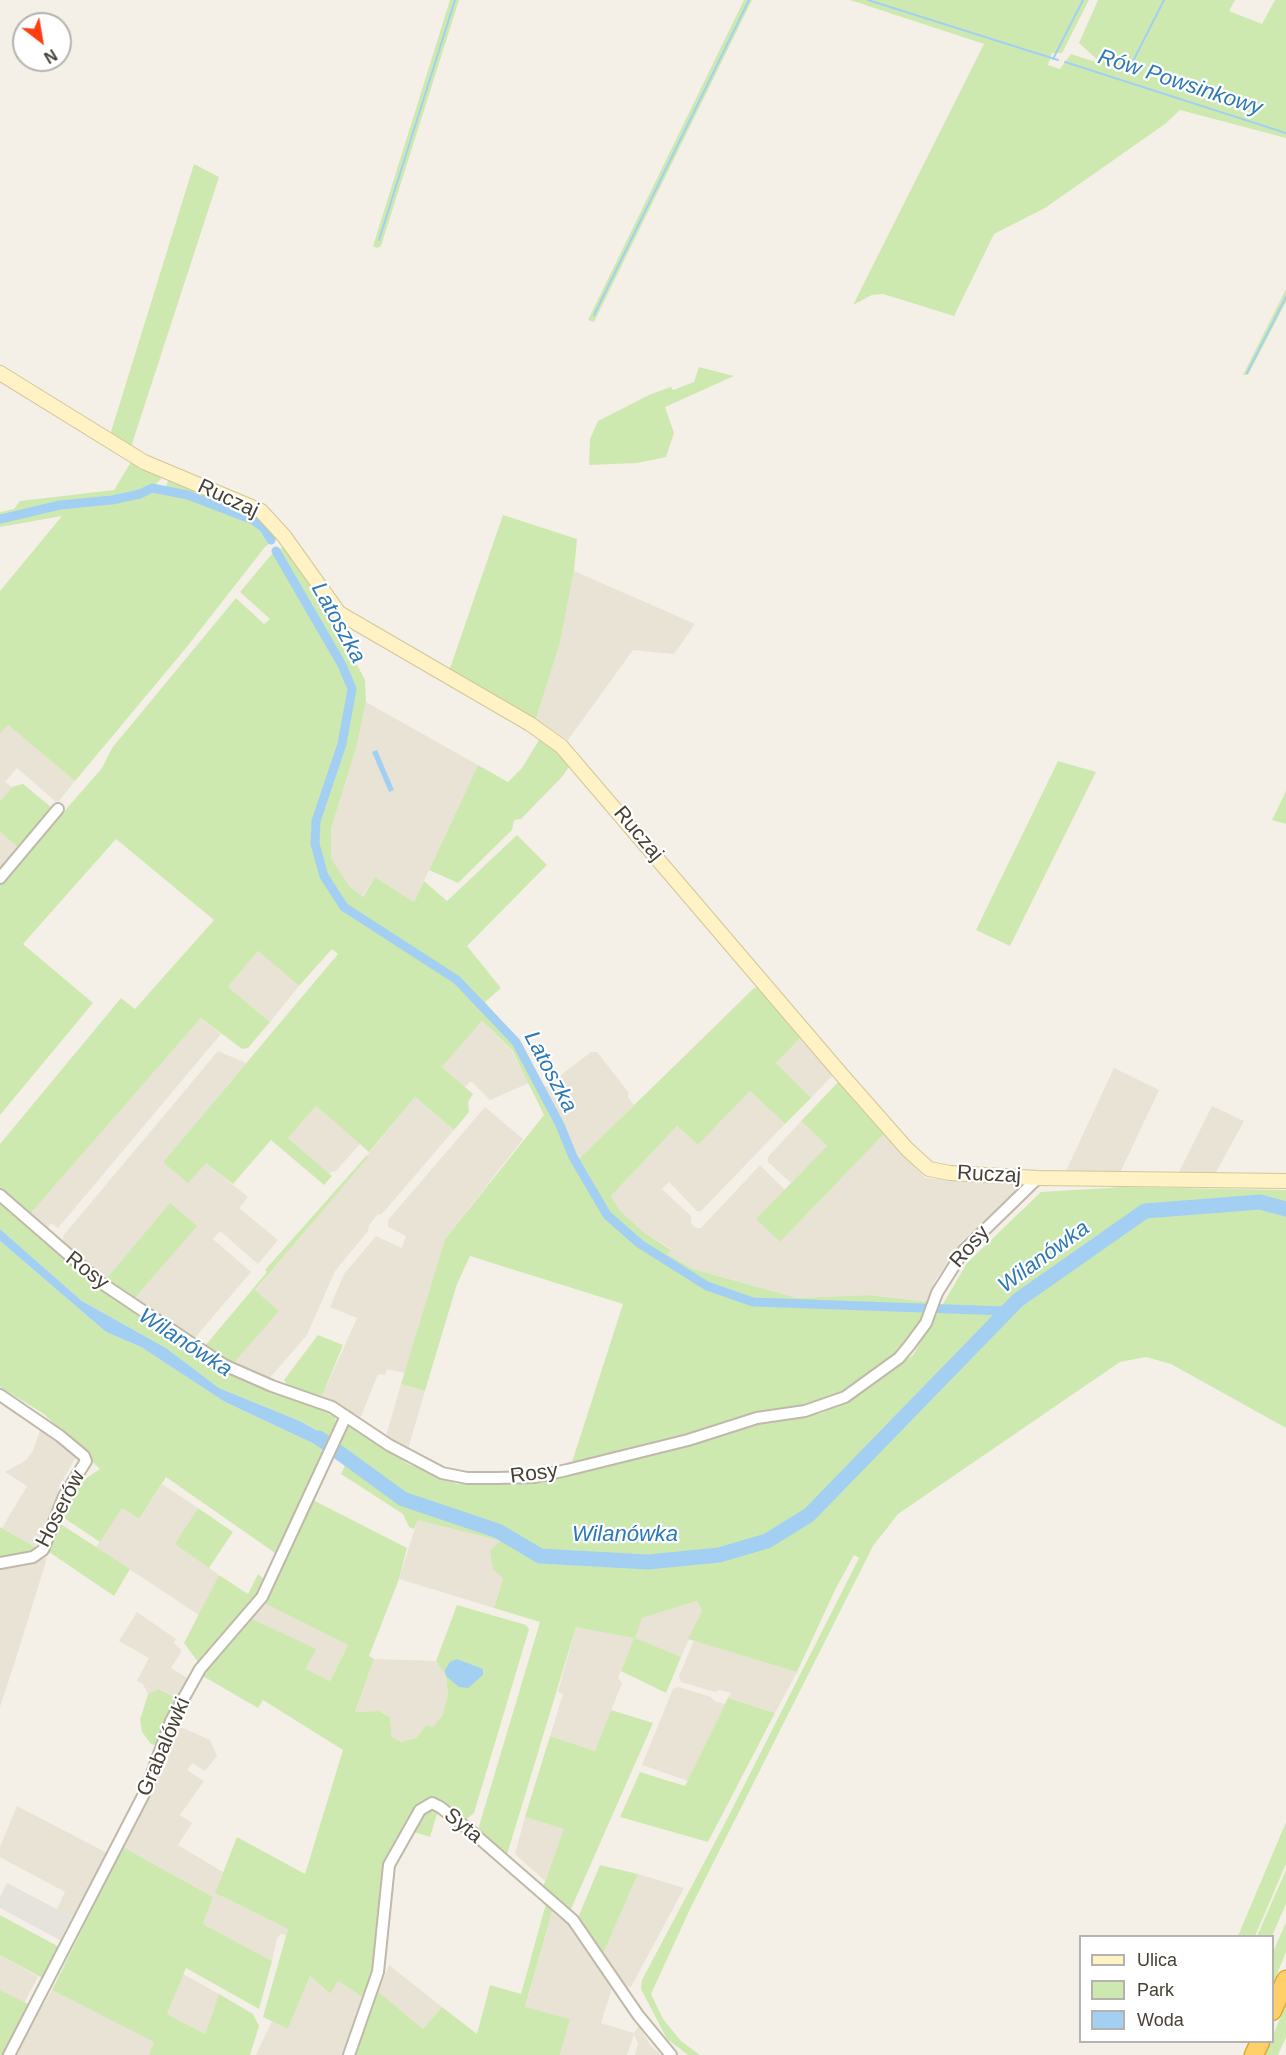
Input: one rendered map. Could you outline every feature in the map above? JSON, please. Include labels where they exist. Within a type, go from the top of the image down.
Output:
[{"type":"highway","points":[[1274,2007],[1286,1980]]},
{"type":"street","name":"Ruczaj","points":[[0,373],[144,462],[261,511],[284,536],[339,613],[359,627],[518,717],[561,746],[841,1074],[923,1165],[950,1173],[1038,1178],[1286,1181]]},
{"type":"street","points":[[0,878],[58,809]]},
{"type":"street","name":"Rosy","points":[[0,1196],[100,1282],[194,1348],[224,1365],[272,1386],[332,1407],[389,1445],[442,1473],[467,1478],[535,1477],[688,1440],[757,1418],[830,1404],[845,1397],[899,1358],[926,1323],[937,1293],[964,1250],[1038,1178]]},
{"type":"street","name":"Hoserów","points":[[0,1395],[60,1436],[84,1456],[86,1461],[64,1496],[43,1550],[33,1557],[0,1563]]},
{"type":"street","name":"Grabalówki","points":[[9,2055],[146,1790],[171,1721],[200,1669],[262,1597],[346,1416]]},
{"type":"street","name":"Syta","points":[[349,2055],[376,1981],[389,1865],[399,1843],[420,1810],[432,1803],[472,1833],[573,1920],[638,2015],[670,2055]]},
{"type":"shaded area","points":[[574,571],[695,624],[674,654],[633,650],[568,740],[536,719],[560,643]]},
{"type":"shaded area","points":[[366,702],[478,765],[414,902],[375,877],[362,897],[350,887],[331,858],[331,829],[357,745]]},
{"type":"shaded area","points":[[8,725],[75,781],[59,801],[55,801],[17,768],[5,782],[12,787],[0,801],[0,734]]},
{"type":"shaded area","points":[[0,832],[20,849],[0,872]]},
{"type":"shaded area","points":[[258,951],[299,986],[270,1022],[228,987]]},
{"type":"shaded area","points":[[201,1018],[221,1034],[58,1228],[51,1223],[47,1229],[30,1214]]},
{"type":"shaded area","points":[[482,1021],[511,1050],[529,1083],[490,1100],[471,1081],[465,1087],[442,1067]]},
{"type":"shaded area","points":[[804,1034],[835,1073],[811,1098],[776,1063]]},
{"type":"shaded area","points":[[218,1051],[246,1063],[163,1162],[206,1163],[248,1197],[239,1208],[278,1240],[258,1264],[220,1231],[213,1239],[251,1272],[193,1340],[134,1299],[196,1226],[170,1204],[106,1279],[63,1243],[63,1236]]},
{"type":"shaded area","points":[[591,1052],[597,1052],[629,1093],[628,1097],[634,1105],[578,1161],[544,1088]]},
{"type":"shaded area","points":[[1114,1068],[1159,1090],[1119,1175],[1065,1173]]},
{"type":"shaded area","points":[[750,1091],[785,1124],[701,1211],[697,1211],[669,1182],[662,1189],[691,1216],[691,1223],[696,1228],[701,1228],[760,1165],[785,1190],[757,1219],[780,1242],[885,1133],[925,1178],[1013,1185],[1016,1191],[961,1242],[935,1281],[929,1302],[868,1295],[799,1298],[693,1269],[667,1254],[671,1249],[645,1233],[620,1211],[611,1196],[677,1126],[698,1145]]},
{"type":"shaded area","points":[[415,1097],[454,1130],[382,1214],[377,1215],[369,1225],[368,1231],[335,1271],[307,1335],[268,1380],[232,1365],[278,1311],[255,1291]]},
{"type":"shaded area","points":[[316,1106],[360,1144],[336,1171],[328,1173],[288,1138]]},
{"type":"shaded area","points":[[1212,1106],[1244,1121],[1215,1174],[1178,1174]]},
{"type":"shaded area","points":[[485,1107],[523,1139],[445,1239],[405,1373],[387,1369],[385,1375],[378,1374],[361,1417],[322,1396],[357,1318],[330,1307],[344,1274],[376,1236],[402,1248],[406,1236],[388,1227],[388,1220]]},
{"type":"shaded area","points":[[801,1121],[827,1146],[791,1183],[768,1162],[768,1157]]},
{"type":"shaded area","points":[[401,1384],[425,1391],[408,1449],[386,1436]]},
{"type":"shaded area","points":[[41,1427],[76,1457],[60,1485],[45,1532],[35,1547],[2,1528],[27,1486],[5,1472],[26,1460],[33,1451]]},
{"type":"shaded area","points":[[162,1484],[198,1508],[176,1544],[219,1575],[199,1615],[96,1547],[122,1508],[139,1519]]},
{"type":"shaded area","points":[[418,1519],[513,1544],[494,1608],[399,1579]]},
{"type":"shaded area","points":[[47,1558],[18,1652],[0,1707],[0,1566]]},
{"type":"shaded area","points":[[697,1601],[702,1611],[681,1657],[634,1639],[618,1678],[622,1683],[595,1751],[550,1736],[563,1694],[558,1692],[576,1627],[602,1630]]},
{"type":"shaded area","points":[[262,1602],[348,1645],[330,1681],[306,1669],[315,1650],[250,1618]]},
{"type":"shaded area","points":[[137,1612],[176,1639],[174,1643],[182,1651],[171,1668],[187,1678],[188,1682],[178,1699],[160,1689],[148,1694],[143,1684],[137,1681],[149,1658],[119,1641]]},
{"type":"shaded area","points":[[694,1640],[797,1672],[775,1713],[728,1698],[731,1693],[720,1690],[715,1692],[681,1682],[679,1676]]},
{"type":"shaded area","points":[[374,1659],[436,1661],[446,1676],[448,1695],[442,1716],[433,1727],[426,1725],[416,1738],[401,1742],[392,1737],[390,1717],[379,1711],[355,1712]]},
{"type":"shaded area","points":[[678,1687],[711,1697],[714,1701],[725,1704],[688,1781],[642,1765],[673,1689]]},
{"type":"shaded area","points":[[183,1728],[210,1740],[217,1756],[205,1771],[192,1763],[187,1770],[204,1781],[180,1815],[192,1823],[178,1845],[223,1872],[215,1893],[288,1929],[286,1935],[281,1934],[277,1938],[272,1961],[203,1924],[213,1897],[123,1847],[168,1760],[173,1729]]},
{"type":"shaded area","points":[[17,1806],[109,1854],[72,1917],[57,1909],[65,1892],[0,1857],[0,1847]]},
{"type":"shaded area","points":[[525,1817],[565,1829],[545,1881],[515,1854]]},
{"type":"shaded area","points":[[638,1874],[684,1888],[631,1987],[625,1986],[602,1956]]},
{"type":"shaded area","points":[[7,1883],[72,1917],[60,1940],[0,1908],[0,1897]]},
{"type":"shaded area","points":[[554,1905],[613,1985],[601,2023],[634,2033],[639,2026],[651,2046],[661,2055],[635,2055],[638,2044],[634,2034],[627,2055],[560,2055],[570,2019],[525,2008]]},
{"type":"shaded area","points":[[0,1955],[38,1977],[24,2003],[0,1990]]},
{"type":"shaded area","points":[[389,1965],[442,2007],[423,2029],[378,1992]]},
{"type":"shaded area","points":[[183,1974],[219,1994],[205,2034],[167,2014]]},
{"type":"shaded area","points":[[310,1976],[329,1994],[338,1981],[364,1998],[342,2055],[256,2055],[272,2021],[288,2029]]},
{"type":"shaded area","points":[[52,1990],[155,2042],[149,2055],[14,2055]]},
{"type":"green space","points":[[450,0],[459,0],[381,246],[377,248],[373,246]]},
{"type":"green space","points":[[744,0],[752,0],[594,322],[588,320]]},
{"type":"green space","points":[[850,0],[1089,0],[1062,53],[1052,53],[1048,65],[1060,69],[1071,54],[1102,64],[1079,43],[1098,0],[1235,0],[1229,11],[1262,24],[1275,0],[1286,0],[1286,138],[1180,110],[1165,124],[1045,208],[994,234],[954,316],[883,294],[872,295],[853,305],[984,44]]},
{"type":"green space","points":[[194,164],[219,177],[131,447],[110,435]]},
{"type":"green space","points":[[1286,289],[1286,302],[1248,375],[1243,375]]},
{"type":"green space","points":[[699,367],[734,376],[665,407],[674,433],[666,457],[637,463],[589,465],[590,439],[598,421],[651,394],[671,387],[673,390],[694,382]]},
{"type":"green space","points":[[131,462],[160,474],[161,479],[156,484],[155,493],[167,494],[166,486],[170,477],[245,508],[265,521],[278,537],[265,547],[186,648],[75,781],[8,725],[0,734],[0,591],[62,516],[0,527],[0,512],[14,509],[20,501],[114,490]]},
{"type":"green space","points":[[503,515],[577,539],[574,571],[560,643],[536,719],[449,671]]},
{"type":"green space","points":[[285,545],[333,619],[365,680],[366,702],[357,745],[331,829],[331,858],[350,887],[363,897],[375,877],[414,902],[424,881],[447,901],[517,835],[547,865],[467,946],[501,988],[485,1002],[523,1046],[578,1160],[754,988],[762,986],[804,1034],[776,1063],[811,1098],[785,1124],[750,1091],[698,1145],[677,1126],[611,1196],[620,1211],[645,1233],[671,1250],[667,1254],[693,1269],[798,1298],[868,1295],[929,1302],[910,1339],[893,1357],[843,1394],[812,1405],[757,1413],[690,1435],[572,1462],[623,1304],[470,1256],[457,1284],[425,1391],[401,1384],[445,1239],[544,1115],[512,1050],[482,1021],[442,1067],[473,1094],[468,1102],[469,1112],[454,1130],[415,1097],[369,1152],[316,1106],[288,1138],[332,1176],[324,1185],[271,1140],[233,1184],[206,1163],[188,1183],[163,1162],[338,954],[332,949],[299,986],[258,951],[228,987],[270,1022],[248,1048],[242,1049],[201,1018],[30,1214],[0,1190],[0,1144],[121,998],[135,1009],[214,920],[116,839],[23,944],[93,1003],[0,1115],[0,885],[102,768],[112,748],[236,598],[264,624],[270,619],[240,592],[271,555]]},
{"type":"green space","points":[[542,735],[570,765],[562,777],[521,819],[514,820],[512,830],[458,883],[429,870],[478,765],[508,782],[522,768]]},
{"type":"green space","points":[[1058,761],[1096,772],[1010,946],[976,930]]},
{"type":"green space","points":[[23,784],[51,807],[51,811],[20,849],[0,832],[0,801],[12,787]]},
{"type":"green space","points":[[1286,791],[1286,824],[1272,820]]},
{"type":"green space","points":[[841,1079],[885,1133],[780,1242],[756,1219],[827,1146],[801,1121]]},
{"type":"green space","points":[[366,1156],[368,1157],[255,1290],[279,1311],[232,1365],[204,1347],[267,1272],[265,1270]]},
{"type":"green space","points":[[1123,1187],[1286,1190],[1286,1428],[1171,1364],[1146,1357],[1120,1362],[898,1514],[873,1546],[691,1907],[651,1994],[663,2019],[681,2041],[700,2055],[688,2055],[667,2039],[641,1989],[642,1980],[724,1825],[859,1558],[854,1555],[836,1588],[797,1672],[688,1639],[702,1611],[697,1601],[642,1618],[635,1638],[681,1657],[666,1693],[621,1671],[634,1638],[576,1627],[506,1858],[477,1833],[540,1622],[494,1608],[503,1578],[493,1569],[490,1550],[501,1541],[418,1520],[414,1529],[409,1527],[403,1514],[341,1474],[345,1465],[331,1456],[346,1426],[356,1427],[408,1464],[457,1484],[538,1480],[759,1423],[822,1413],[853,1397],[913,1355],[967,1263],[1041,1192]]},
{"type":"green space","points":[[0,1200],[51,1244],[73,1268],[260,1385],[335,1416],[336,1424],[330,1438],[300,1421],[219,1388],[166,1348],[82,1301],[0,1229]]},
{"type":"green space","points":[[170,1203],[197,1226],[134,1299],[106,1279]]},
{"type":"green space","points":[[0,1241],[106,1332],[141,1347],[225,1402],[325,1449],[275,1553],[166,1477],[139,1519],[122,1508],[100,1542],[61,1516],[73,1487],[100,1469],[44,1414],[0,1387]]},
{"type":"green space","points":[[318,1335],[343,1345],[322,1396],[288,1386],[284,1380]]},
{"type":"green space","points":[[311,1499],[407,1548],[399,1579],[369,1656],[374,1659],[355,1712],[379,1711],[390,1717],[392,1737],[401,1742],[416,1738],[426,1725],[433,1727],[442,1716],[448,1695],[446,1676],[436,1661],[457,1605],[526,1625],[529,1629],[474,1813],[464,1821],[436,1800],[422,1800],[384,1863],[374,1971],[364,1998],[338,1981],[330,1994],[310,1976],[288,2029],[263,2017],[288,1929],[215,1893],[237,1837],[305,1874],[343,1750],[263,1700],[258,1708],[201,1675],[231,1640],[239,1635],[239,1631],[250,1618],[316,1649],[306,1669],[330,1681],[348,1645],[262,1602]]},
{"type":"green space","points":[[198,1508],[233,1532],[209,1568],[175,1544]]},
{"type":"green space","points":[[59,1523],[130,1569],[114,1596],[49,1552]]},
{"type":"green space","points":[[0,1527],[35,1547],[31,1553],[0,1559]]},
{"type":"green space","points":[[258,1574],[264,1579],[254,1598],[198,1662],[184,1643],[219,1575],[248,1594]]},
{"type":"green space","points":[[159,1689],[178,1699],[159,1746],[151,1744],[142,1732],[140,1720],[148,1694]]},
{"type":"green space","points":[[728,1698],[775,1713],[708,1842],[620,1817],[640,1772],[685,1786]]},
{"type":"green space","points":[[611,1710],[653,1723],[571,1909],[568,1910],[543,1887],[564,1829],[525,1817],[550,1736],[595,1751]]},
{"type":"green space","points":[[430,1808],[438,1811],[430,1837],[411,1831],[421,1815]]},
{"type":"green space","points":[[1286,1822],[1286,1864],[1255,1935],[1238,1935]]},
{"type":"green space","points":[[123,1847],[213,1897],[203,1924],[272,1961],[259,2009],[186,1968],[167,2014],[205,2034],[219,1994],[253,2014],[259,2026],[250,2055],[149,2055],[154,2042],[52,1990]]},
{"type":"green space","points":[[600,1865],[638,1874],[602,1956],[577,1920]]},
{"type":"green space","points":[[1286,1870],[1286,1904],[1272,1935],[1257,1935]]},
{"type":"green space","points":[[547,1900],[554,1905],[525,2007],[570,2019],[560,2055],[352,2055],[375,1989],[423,2029],[442,2007],[477,2034],[490,1985],[521,1994]]},
{"type":"green space","points":[[0,1915],[59,1947],[44,1979],[0,1955]]},
{"type":"green space","points":[[1286,1922],[1286,1952],[1274,1982],[1274,1950]]},
{"type":"green space","points":[[0,1990],[28,2004],[4,2055],[0,2055]]},
{"type":"green space","points":[[1286,2004],[1286,2037],[1278,2055],[1265,2055],[1270,2043],[1274,2043],[1274,2033]]},
{"type":"water","points":[[377,750],[394,790],[389,792],[372,752]]},
{"type":"water","points":[[0,1229],[82,1301],[166,1348],[219,1388],[300,1421],[330,1438],[325,1449],[225,1402],[141,1347],[106,1332],[0,1241]]},
{"type":"water","points":[[457,1659],[483,1669],[483,1675],[468,1688],[459,1687],[446,1676],[445,1670],[450,1662]]},
{"type":"waterway","points":[[379,240],[455,0]]},
{"type":"waterway","points":[[594,315],[749,0]]},
{"type":"waterway","name":"Rów Powsinkowy","points":[[868,0],[1058,60]]},
{"type":"waterway","points":[[1053,59],[1083,0]]},
{"type":"waterway","points":[[1128,71],[1164,0]]},
{"type":"waterway","name":"Rów Powsinkowy","points":[[1065,62],[1286,133]]},
{"type":"waterway","points":[[1247,373],[1286,297]]},
{"type":"waterway","name":"Latoszka","points":[[0,519],[60,505],[112,500],[140,494],[152,488],[188,495],[253,520],[264,528],[271,540]]},
{"type":"waterway","name":"Latoszka","points":[[276,551],[342,665],[352,689],[342,744],[316,821],[315,844],[324,876],[344,907],[457,980],[516,1042],[560,1125],[573,1157],[607,1215],[640,1244],[707,1286],[753,1302],[1006,1311]]},
{"type":"waterway","name":"Wilanówka","points":[[319,1438],[403,1499],[498,1531],[540,1556],[648,1562],[719,1555],[767,1541],[809,1515],[1018,1300],[1145,1211],[1260,1202],[1286,1209]]}]
